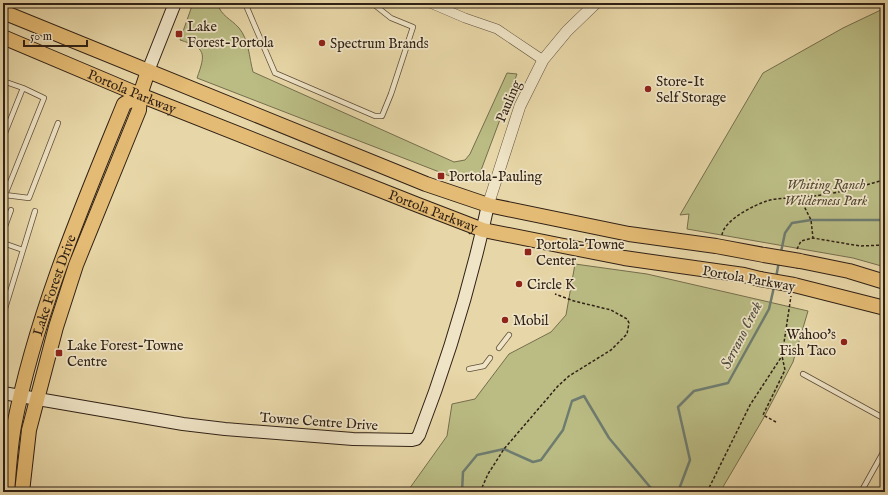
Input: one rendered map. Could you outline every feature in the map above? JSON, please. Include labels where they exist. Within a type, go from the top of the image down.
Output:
[{"type":"main road","name":"Lake Forest Drive","points":[[22,492],[29,430],[56,327],[76,264],[139,110],[140,95],[148,71],[175,3]]},
{"type":"main road","name":"Portola Parkway","points":[[3,12],[426,184],[488,205],[629,234],[764,255],[798,258],[885,282]]},
{"type":"main road","name":"Portola Parkway","points":[[3,37],[140,95],[483,230],[624,258],[744,275],[792,289],[885,308]]},
{"type":"main road","name":"Lake Forest Drive","points":[[7,492],[14,427],[43,315],[70,238],[124,104],[140,95]]},
{"type":"main road","name":"Pauling","points":[[483,230],[488,205]]},
{"type":"main road","name":"Towne Centre Drive","points":[[3,392],[183,424],[226,430],[353,439],[416,439],[419,435],[436,390],[469,286],[483,230]]},
{"type":"main road","points":[[849,271],[863,267],[885,273]]},
{"type":"street","points":[[430,3],[496,30],[543,60]]},
{"type":"street","name":"Pauling","points":[[488,205],[520,106],[543,60],[567,31],[596,3]]},
{"type":"lane","points":[[245,3],[275,73],[375,116],[382,116],[413,28],[391,18],[372,3]]},
{"type":"lane","points":[[3,81],[44,98],[4,194],[29,198],[58,123]]},
{"type":"lane","points":[[3,138],[23,88]]},
{"type":"lane","points":[[3,232],[11,210]]},
{"type":"lane","points":[[3,315],[35,211]]},
{"type":"lane","points":[[3,244],[23,250]]},
{"type":"lane","points":[[498,348],[509,335]]},
{"type":"lane","points":[[469,369],[484,366],[490,358]]},
{"type":"lane","points":[[803,374],[885,419]]},
{"type":"lane","points":[[861,492],[885,449]]},
{"type":"path","points":[[885,172],[881,181],[882,211],[885,223]]},
{"type":"path","points":[[720,247],[722,231],[730,222],[741,213],[766,201],[784,198],[802,198],[856,189],[881,181]]},
{"type":"path","points":[[802,198],[810,220],[814,238]]},
{"type":"path","points":[[798,258],[798,247],[801,241],[814,238],[860,246],[885,245]]},
{"type":"path","points":[[776,422],[763,415],[785,370],[782,356],[792,289]]},
{"type":"path","points":[[480,492],[488,474],[504,449],[558,386],[569,376],[611,350],[627,334],[629,323],[626,319],[611,310],[574,301],[556,294]]},
{"type":"path","points":[[707,492],[750,405],[782,356]]},
{"type":"green space","points":[[193,3],[217,3],[224,14],[239,28],[247,43],[253,72],[454,162],[465,160],[470,154],[507,73],[517,74],[480,173],[466,180],[460,180],[197,78],[202,63],[202,53],[195,46],[180,40]]},
{"type":"green space","name":"Whiting Ranch Wilderness Park","points":[[885,8],[885,267],[853,258],[687,229],[689,214],[680,215],[763,73],[843,28]]},
{"type":"green space","points":[[575,264],[647,274],[808,311],[793,362],[763,419],[720,492],[407,492],[447,436],[452,404],[475,399],[509,354],[551,332],[566,315]]},
{"type":"waterway","name":"Serrano Creek","points":[[781,252],[785,233],[792,223],[811,220],[885,220]]},
{"type":"waterway","name":"Serrano Creek","points":[[776,278],[779,261]]},
{"type":"waterway","name":"Serrano Creek","points":[[678,492],[690,460],[678,407],[694,391],[728,383],[769,309],[774,287]]},
{"type":"waterway","name":"Serrano Creek","points":[[462,492],[463,472],[477,455],[504,449],[533,462],[541,460],[563,430],[572,401],[584,396],[609,438],[650,487],[660,492]]},
{"type":"place","name":"Lake Forest-Portola","points":[[179,34]]},
{"type":"place","name":"Spectrum Brands","points":[[322,43]]},
{"type":"place","name":"Store-It Self Storage","points":[[648,89]]},
{"type":"place","name":"Portola-Pauling","points":[[441,176]]},
{"type":"place","name":"Portola-Towne Center","points":[[528,252]]},
{"type":"place","name":"Circle K","points":[[519,284]]},
{"type":"place","name":"Mobil","points":[[505,320]]},
{"type":"place","name":"Wahoo's Fish Taco","points":[[844,342]]},
{"type":"place","name":"Lake Forest-Towne Centre","points":[[59,353]]}]
